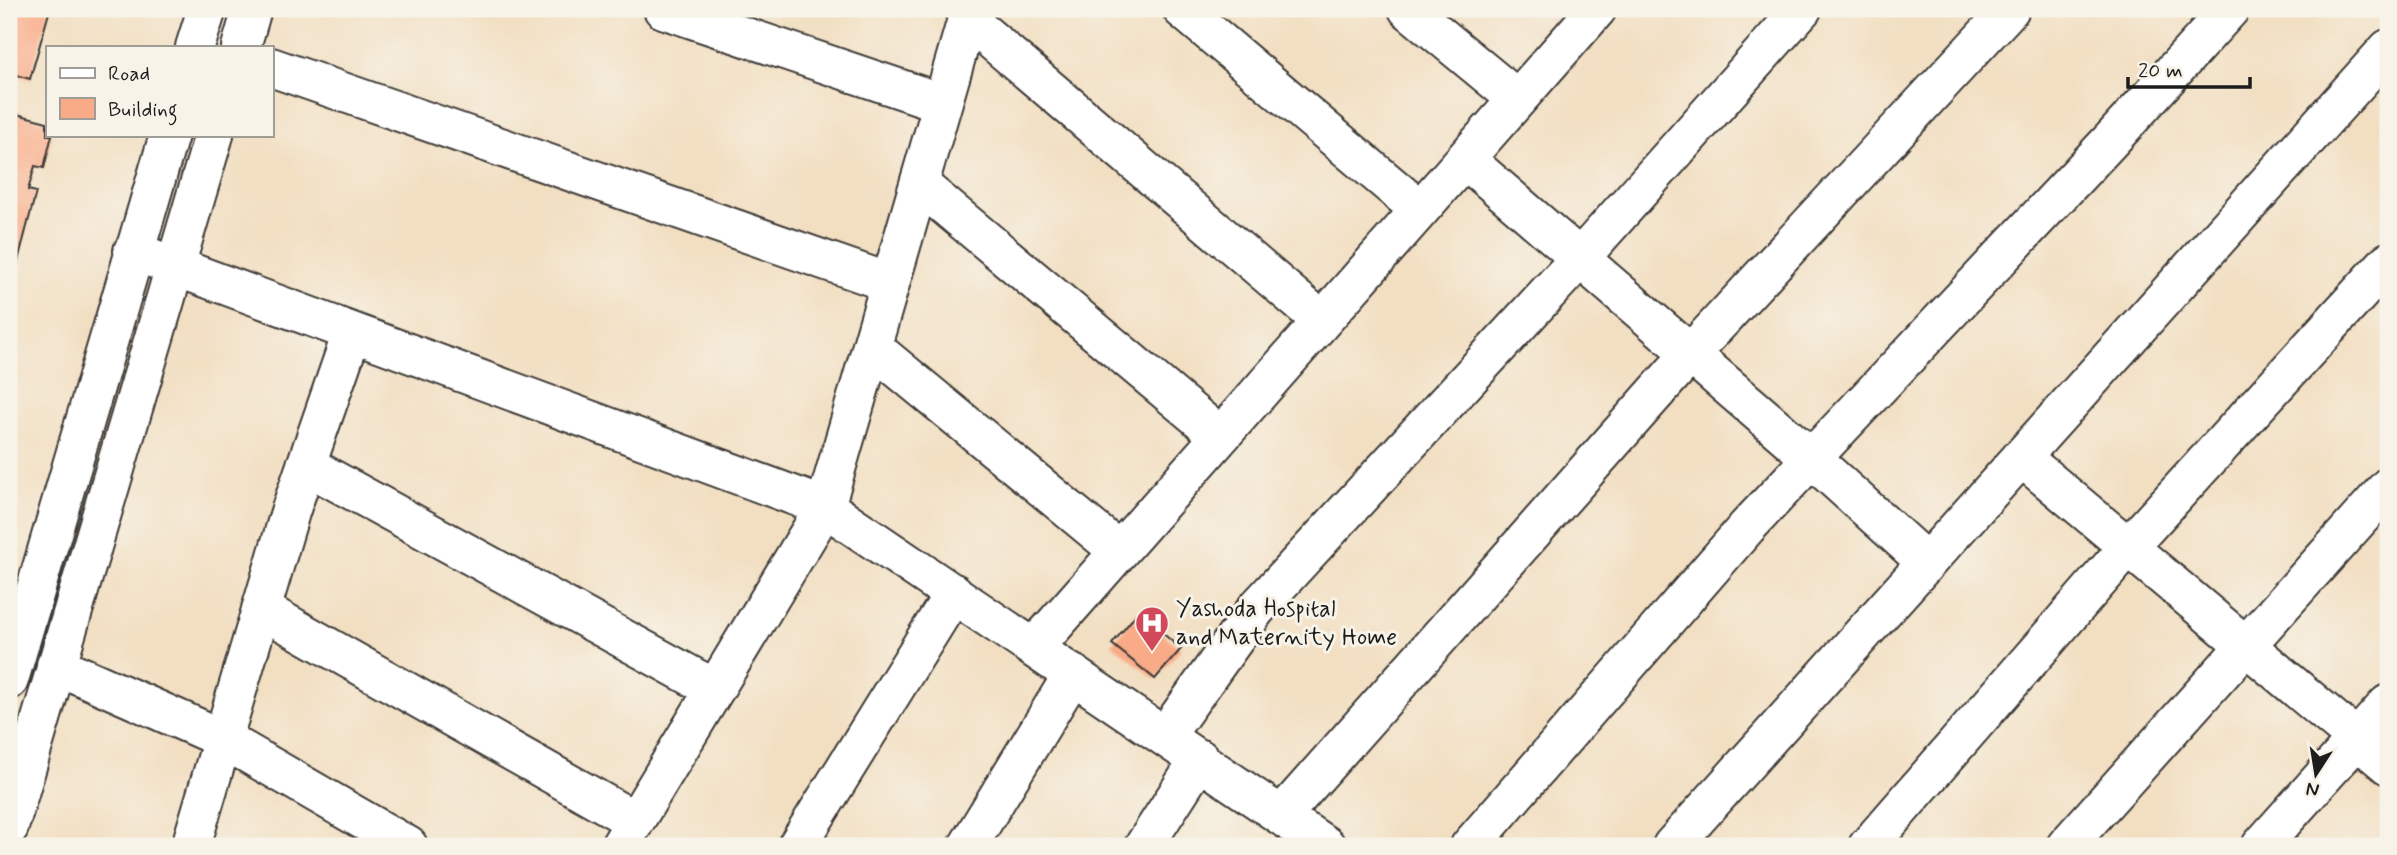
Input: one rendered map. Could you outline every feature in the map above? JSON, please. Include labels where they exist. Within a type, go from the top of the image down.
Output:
[{"type":"street","points":[[195,46],[207,9]]},
{"type":"street","points":[[241,46],[252,9]]},
{"type":"street","points":[[663,9],[942,103]]},
{"type":"street","points":[[1182,9],[1420,210]]},
{"type":"street","points":[[1408,9],[1517,99]]},
{"type":"street","points":[[1034,648],[1597,9]]},
{"type":"street","points":[[1165,736],[1256,609],[1580,257],[1802,9]]},
{"type":"street","points":[[1282,815],[1691,354],[2010,9]]},
{"type":"street","points":[[1470,846],[1747,527],[2111,140],[2230,9]]},
{"type":"street","points":[[261,609],[627,834],[825,507],[968,14],[1322,321]]},
{"type":"street","points":[[1672,846],[2388,49]]},
{"type":"street","points":[[273,68],[890,283]]},
{"type":"street","points":[[9,680],[169,136]]},
{"type":"street","points":[[9,827],[214,136]]},
{"type":"street","points":[[1465,159],[1811,458],[1926,562]]},
{"type":"street","points":[[919,184],[1220,436]]},
{"type":"street","points":[[133,251],[825,507],[1200,759],[1320,844]]},
{"type":"street","points":[[1868,846],[2129,547],[2388,262]]},
{"type":"street","points":[[191,846],[306,465],[352,333]]},
{"type":"street","points":[[872,347],[1119,551]]},
{"type":"street","points":[[2021,457],[2388,765]]},
{"type":"street","points":[[306,465],[715,689]]},
{"type":"street","points":[[2066,846],[2388,487]]},
{"type":"street","points":[[797,846],[954,593]]},
{"type":"street","points":[[56,665],[223,739],[408,846]]},
{"type":"street","points":[[968,846],[1073,674]]},
{"type":"street","points":[[2261,846],[2388,704]]},
{"type":"street","points":[[1144,846],[1200,759]]},
{"type":"building","points":[[9,9],[50,9],[30,79],[9,73]]},
{"type":"building","points":[[9,112],[46,122],[46,136],[52,136],[44,168],[35,166],[28,190],[36,192],[10,291]]},
{"type":"building","points":[[1138,612],[1181,649],[1155,679],[1112,644]]},
{"type":"place","name":"Yashoda Hospital and Maternity Home","points":[[1152,653]]}]
